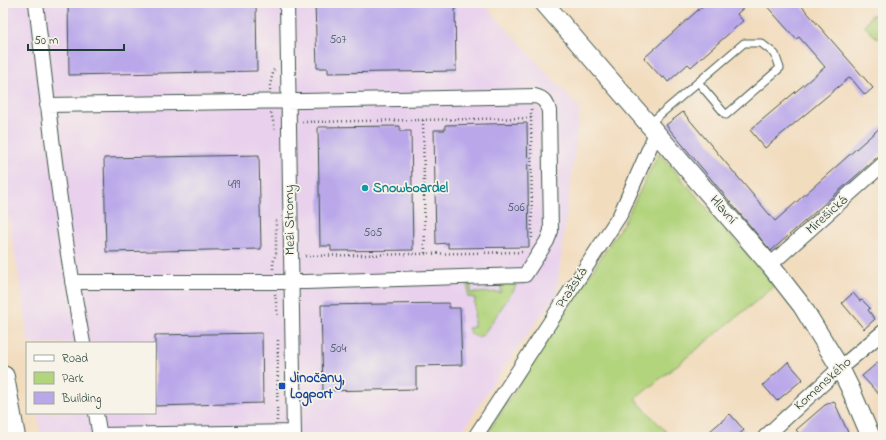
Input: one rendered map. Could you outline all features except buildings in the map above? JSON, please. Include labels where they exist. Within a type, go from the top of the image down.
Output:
[{"type":"highway","points":[[3,377],[14,437]]},
{"type":"street","points":[[36,3],[47,105],[72,282],[83,342]]},
{"type":"street","name":"Mezi Stromy","points":[[287,3],[294,435]]},
{"type":"street","name":"Hlavní","points":[[544,3],[770,266],[802,306],[840,368],[871,437]]},
{"type":"street","points":[[47,105],[270,101],[288,102],[531,96],[543,99],[547,104],[549,111],[551,231],[547,241],[525,275],[291,282],[72,282]]},
{"type":"street","name":"Pražská","points":[[475,437],[620,215],[653,129]]},
{"type":"street","name":"Mirešická","points":[[770,266],[883,164]]},
{"type":"street","name":"Komenského","points":[[765,437],[840,368],[883,332]]},
{"type":"street","points":[[96,414],[100,436],[294,435]]},
{"type":"lane","points":[[653,129],[698,82],[744,42],[761,43],[775,54],[780,68],[726,115],[698,82]]},
{"type":"path","points":[[868,3],[883,8]]},
{"type":"path","points":[[270,85],[274,68]]},
{"type":"path","points":[[531,96],[532,248]]},
{"type":"path","points":[[271,116],[275,129],[275,136]]},
{"type":"path","points":[[302,122],[531,118]]},
{"type":"path","points":[[422,120],[425,254]]},
{"type":"path","points":[[273,263],[276,253],[276,214]]},
{"type":"path","points":[[304,256],[530,252]]},
{"type":"path","points":[[275,294],[278,323]]},
{"type":"path","points":[[277,415],[278,335]]},
{"type":"shaded area","points":[[3,3],[483,3],[580,109],[556,296],[491,386],[459,437],[42,437],[37,414],[156,414],[156,342],[28,342],[25,312],[3,185]]},
{"type":"green space","points":[[882,14],[883,39],[877,38],[864,26],[872,15]]},
{"type":"green space","points":[[659,153],[775,286],[635,399],[671,437],[485,437],[626,219]]},
{"type":"green space","points":[[512,282],[515,285],[515,288],[483,335],[477,337],[471,334],[468,328],[474,327],[475,298],[468,297],[468,284],[471,284],[471,293],[501,292],[501,283]]},
{"type":"place","name":"Snowboardel","points":[[365,188]]},
{"type":"place","name":"Jinočany, Logport","points":[[282,386]]}]
